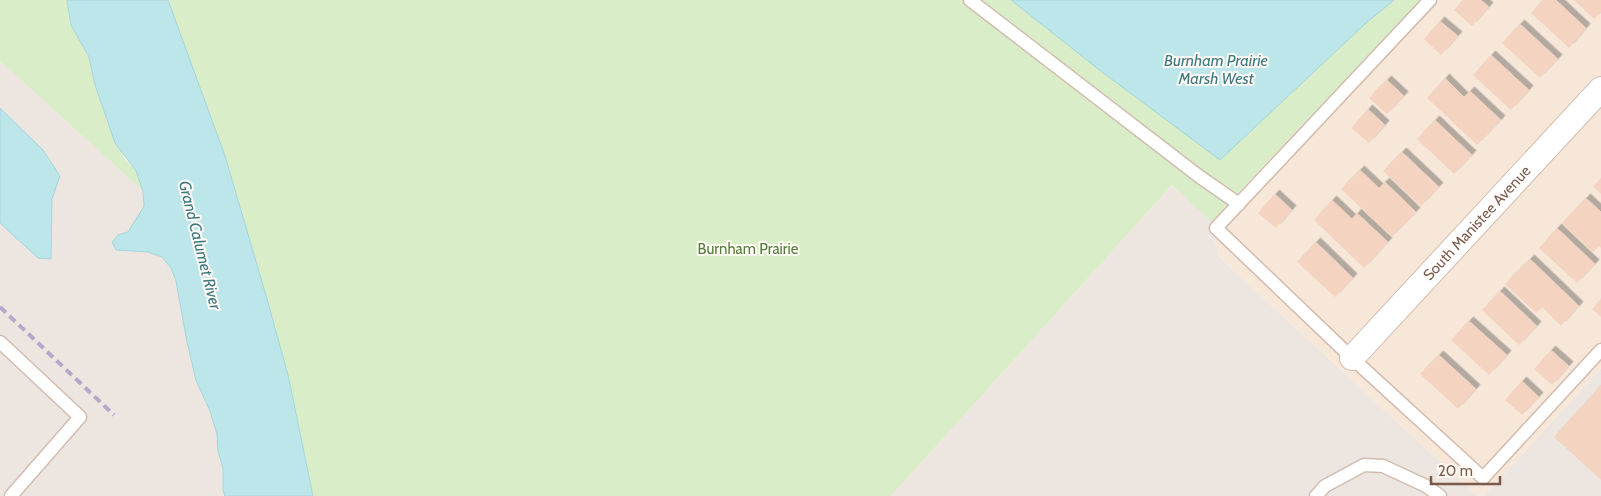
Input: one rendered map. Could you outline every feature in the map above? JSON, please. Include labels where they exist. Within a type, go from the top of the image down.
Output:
[{"type":"street","name":"South Manistee Avenue","points":[[1352,358],[1601,89]]},
{"type":"lane","points":[[970,0],[1184,165],[1239,204]]},
{"type":"lane","points":[[1430,0],[1216,228],[1352,358],[1482,478],[1601,350]]},
{"type":"lane","points":[[0,342],[80,417],[11,496]]},
{"type":"lane","points":[[1316,496],[1325,486],[1364,465],[1383,466],[1426,486],[1440,496]]},
{"type":"shaded area","points":[[1419,0],[1601,0],[1601,368],[1484,496],[1477,496],[1219,257],[1211,222]]},
{"type":"shaded area","points":[[0,61],[143,191],[144,206],[128,232],[118,235],[125,251],[148,252],[162,257],[171,268],[176,281],[196,380],[210,411],[217,434],[218,451],[223,468],[223,490],[225,496],[0,496]]},
{"type":"shaded area","points":[[1172,185],[1211,222],[1219,257],[1477,496],[891,496]]},
{"type":"shaded area","points":[[1601,368],[1601,496],[1484,496]]},
{"type":"green space","points":[[0,0],[67,0],[71,25],[89,57],[95,85],[107,122],[124,158],[136,171],[143,191],[0,61]]},
{"type":"green space","name":"Burnham Prairie","points":[[168,0],[1423,0],[1315,117],[1312,114],[1211,222],[1172,185],[891,496],[313,496],[288,375]]},
{"type":"water","name":"Grand Calumet River","points":[[67,0],[168,0],[225,156],[267,299],[288,375],[313,496],[225,496],[223,490],[223,468],[218,451],[217,434],[210,411],[196,380],[176,281],[171,268],[162,257],[148,252],[116,250],[112,242],[118,235],[128,232],[138,216],[144,206],[143,191],[136,171],[115,143],[95,85],[89,57],[71,25]]},
{"type":"water","name":"Burnham Prairie Marsh West","points":[[1011,0],[1394,0],[1365,24],[1220,160],[1102,72]]},
{"type":"water","points":[[0,108],[43,150],[60,176],[52,199],[51,259],[38,258],[0,223]]},
{"type":"building","points":[[1463,0],[1481,0],[1489,7],[1472,26],[1454,10]]},
{"type":"building","points":[[1543,0],[1556,0],[1586,28],[1569,48],[1531,13]]},
{"type":"building","points":[[1574,0],[1601,0],[1601,12],[1594,19]]},
{"type":"building","points":[[1440,21],[1458,36],[1441,55],[1424,39]]},
{"type":"building","points":[[1520,24],[1558,59],[1540,78],[1502,43]]},
{"type":"building","points":[[1491,55],[1529,90],[1511,110],[1473,75]]},
{"type":"building","points":[[1445,78],[1464,97],[1470,91],[1501,120],[1477,145],[1427,98]]},
{"type":"building","points":[[1387,80],[1404,96],[1387,114],[1369,98]]},
{"type":"building","points":[[1368,109],[1385,125],[1369,143],[1351,128]]},
{"type":"building","points":[[1435,120],[1472,155],[1454,174],[1417,139]]},
{"type":"building","points":[[1402,152],[1439,187],[1421,206],[1383,171]]},
{"type":"building","points":[[1360,170],[1379,188],[1385,182],[1416,212],[1392,237],[1341,189]]},
{"type":"building","points":[[1601,178],[1601,194],[1593,187]]},
{"type":"building","points":[[1275,194],[1292,210],[1276,228],[1258,213]]},
{"type":"building","points":[[1586,198],[1601,212],[1601,248],[1599,246],[1593,252],[1562,223]]},
{"type":"building","points":[[1332,200],[1352,219],[1357,213],[1388,242],[1364,268],[1314,220]]},
{"type":"building","points":[[1557,228],[1595,264],[1577,283],[1539,248]]},
{"type":"building","points":[[1316,242],[1353,278],[1335,297],[1297,262]]},
{"type":"building","points":[[1530,259],[1579,306],[1561,326],[1542,307],[1536,313],[1505,284]]},
{"type":"building","points":[[1500,291],[1537,326],[1519,345],[1482,310]]},
{"type":"building","points":[[1601,299],[1601,317],[1592,309]]},
{"type":"building","points":[[1469,321],[1507,355],[1489,375],[1451,340]]},
{"type":"building","points":[[1551,350],[1569,366],[1552,385],[1534,369]]},
{"type":"building","points":[[1439,355],[1476,389],[1458,409],[1420,374]]},
{"type":"building","points":[[1522,381],[1539,397],[1522,415],[1505,400]]},
{"type":"building","points":[[1601,385],[1601,480],[1554,437]]},
{"type":"railway","points":[[0,307],[114,415]]}]
